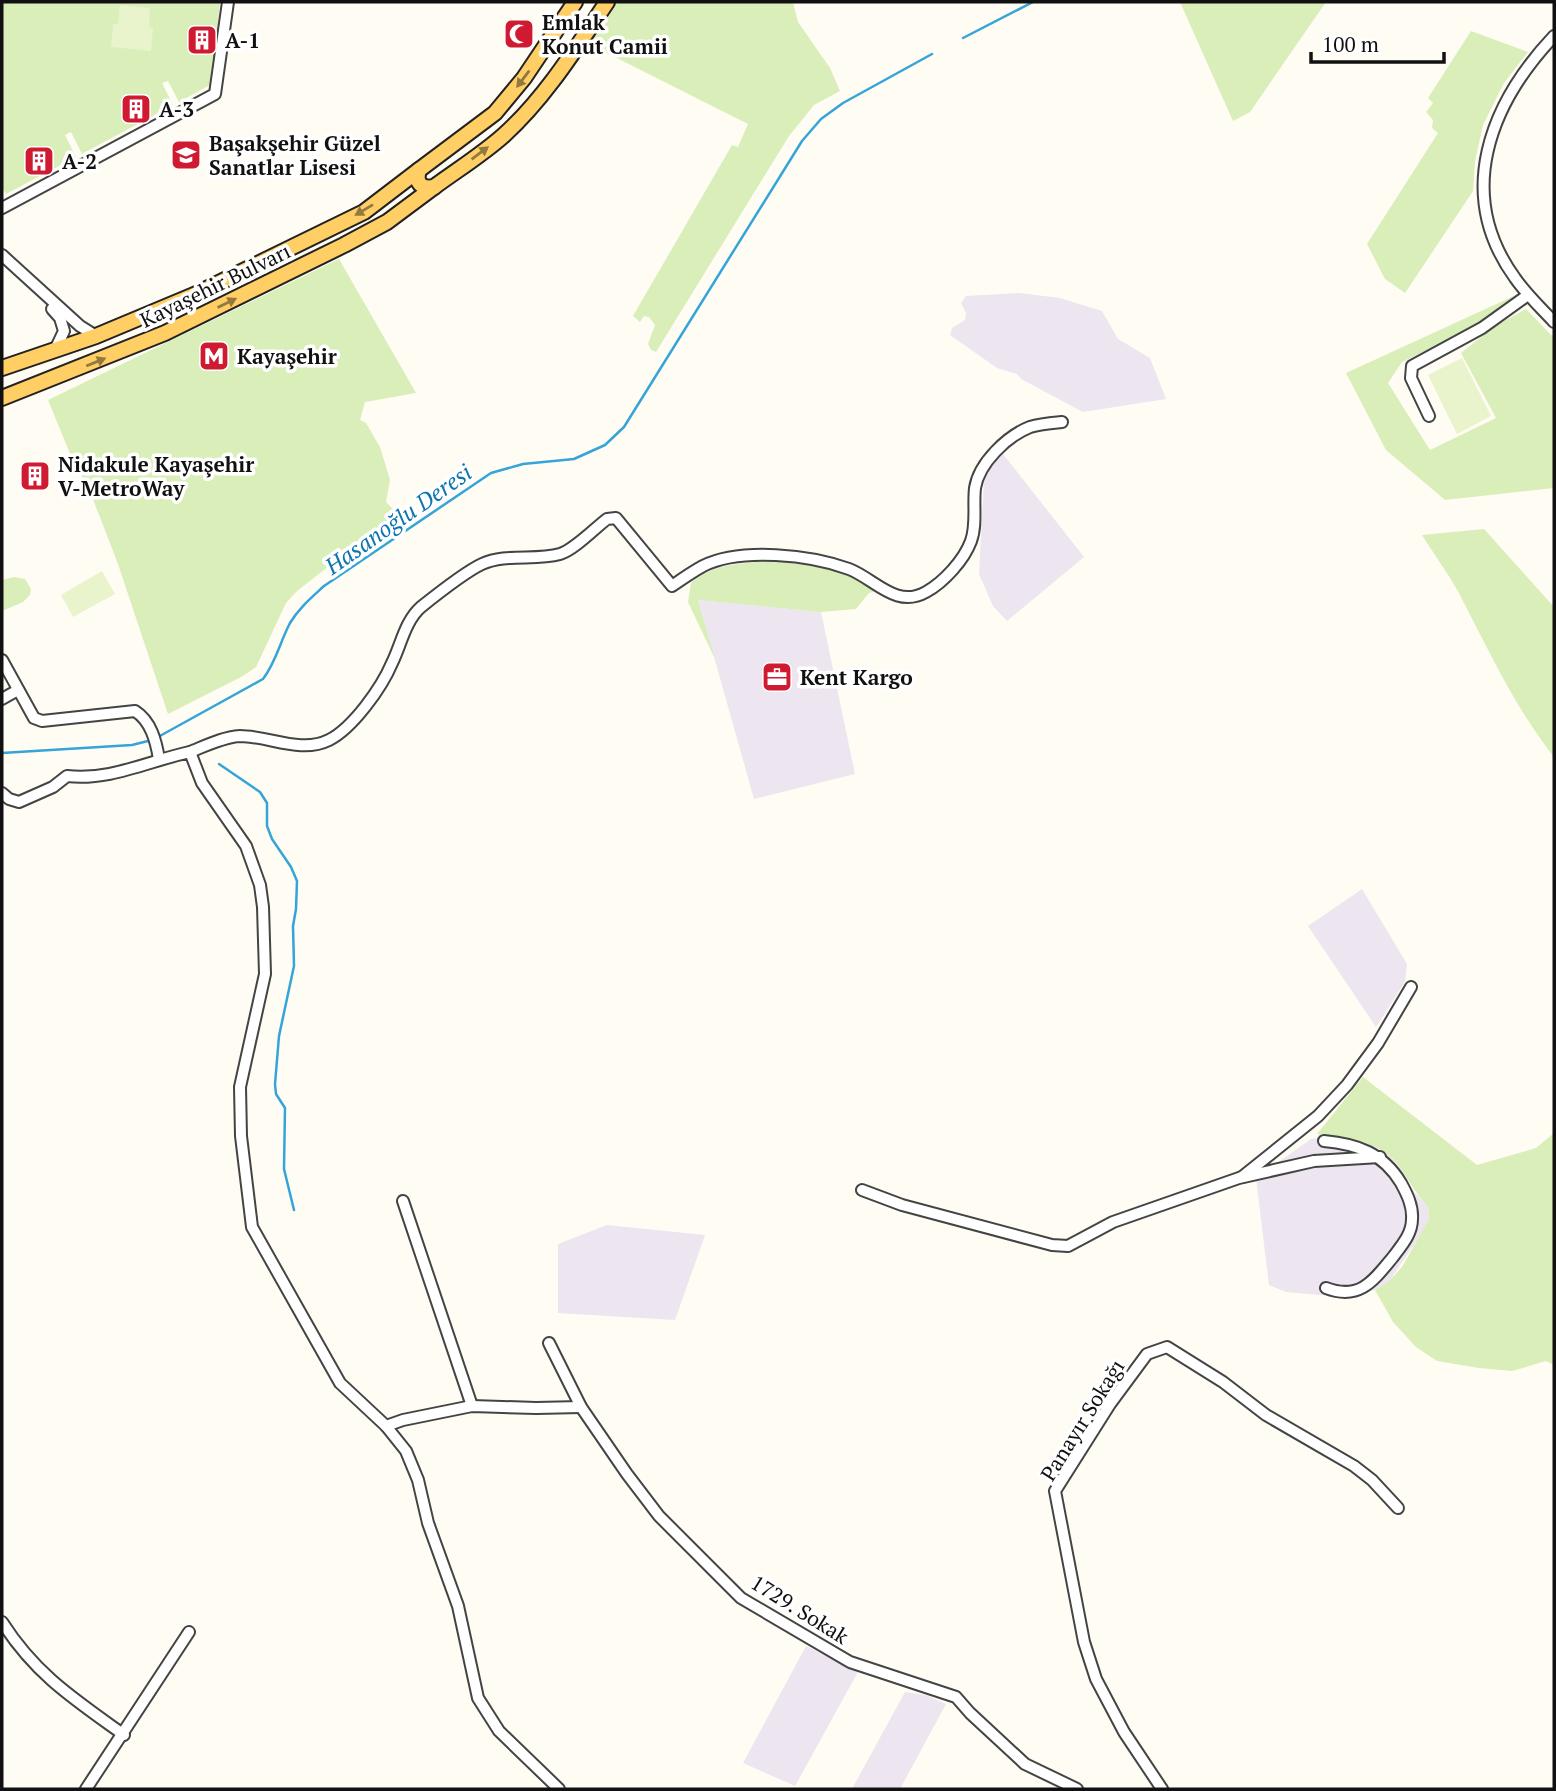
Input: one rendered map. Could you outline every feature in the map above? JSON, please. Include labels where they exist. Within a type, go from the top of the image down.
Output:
[{"type":"main road","name":"Kayaşehir Bulvarı","points":[[2,368],[96,336],[194,295],[364,212],[495,113],[524,78],[575,2]]},
{"type":"main road","name":"Kayaşehir Bulvarı","points":[[2,398],[165,333],[387,222],[504,135],[529,108],[607,2]]},
{"type":"main road","points":[[419,170],[418,181],[421,185],[434,187]]},
{"type":"street","points":[[2,208],[215,94],[228,2]]},
{"type":"street","points":[[1554,36],[1510,91],[1498,116],[1485,159],[1484,185],[1489,222],[1502,256],[1513,276],[1554,322]]},
{"type":"street","points":[[2,255],[80,326],[96,336]]},
{"type":"street","points":[[2,262],[60,318],[64,331],[55,350]]},
{"type":"street","points":[[1429,416],[1411,378],[1412,366],[1482,328],[1528,295]]},
{"type":"street","points":[[2,793],[19,802],[53,787],[67,776],[91,778],[121,773],[158,753],[190,752],[240,736],[295,744],[318,744],[330,740],[342,731],[384,682],[406,630],[419,609],[481,564],[502,558],[528,559],[563,553],[607,519],[616,518],[672,586],[704,565],[718,561],[733,558],[803,557],[852,570],[897,596],[913,597],[926,592],[943,579],[959,562],[972,541],[978,474],[990,458],[1018,434],[1031,427],[1062,422]]},
{"type":"street","points":[[2,660],[34,718],[42,721],[135,712],[142,715],[150,727],[158,753]]},
{"type":"street","points":[[2,699],[18,690]]},
{"type":"street","points":[[190,752],[207,792],[246,845],[260,885],[263,907],[265,974],[240,1087],[241,1136],[252,1227],[340,1383],[386,1426],[406,1451],[418,1480],[428,1523],[458,1605],[478,1698],[499,1731],[559,1789]]},
{"type":"street","points":[[1240,1178],[1318,1115],[1347,1085],[1378,1043],[1411,987]]},
{"type":"street","points":[[1324,1141],[1357,1146],[1380,1157],[1407,1193],[1413,1220],[1409,1234],[1371,1283],[1348,1292],[1326,1288]]},
{"type":"street","points":[[862,1190],[902,1205],[1052,1245],[1068,1246],[1113,1222],[1240,1178],[1314,1161],[1380,1157]]},
{"type":"street","points":[[403,1201],[472,1405]]},
{"type":"street","name":"1729. Sokak","points":[[549,1343],[581,1407],[659,1516],[741,1598],[850,1662],[956,1697],[1025,1764],[1077,1789]]},
{"type":"street","name":"Panayır Sokağı","points":[[1161,1789],[1124,1732],[1096,1679],[1084,1642],[1055,1491],[1110,1404],[1147,1354],[1167,1347],[1223,1382],[1266,1415],[1354,1466],[1372,1480],[1398,1508]]},
{"type":"street","points":[[386,1426],[472,1405],[581,1407]]},
{"type":"street","points":[[2,1622],[30,1660],[52,1683],[124,1735]]},
{"type":"street","points":[[86,1789],[124,1735],[188,1632]]},
{"type":"shaded area","points":[[1019,293],[1060,298],[1102,311],[1118,339],[1150,358],[1166,399],[1083,412],[1021,379],[1017,374],[997,368],[950,335],[952,328],[965,320],[966,313],[961,303],[966,296]]},
{"type":"shaded area","points":[[1003,454],[1084,557],[1007,621],[993,606],[979,574],[984,479],[996,458]]},
{"type":"shaded area","points":[[698,600],[821,612],[855,774],[754,799]]},
{"type":"shaded area","points":[[1362,889],[1407,964],[1405,982],[1376,1027],[1308,926]]},
{"type":"shaded area","points":[[1346,1136],[1391,1156],[1415,1193],[1428,1207],[1429,1219],[1422,1233],[1390,1280],[1375,1290],[1331,1296],[1286,1292],[1269,1285],[1256,1178],[1311,1139]]},
{"type":"shaded area","points":[[607,1225],[705,1235],[675,1320],[558,1313],[558,1244]]},
{"type":"shaded area","points":[[806,1646],[858,1672],[795,1786],[743,1763]]},
{"type":"shaded area","points":[[905,1692],[926,1695],[946,1704],[900,1789],[852,1789]]},
{"type":"green space","points":[[2,2],[220,2],[212,84],[179,102],[168,81],[162,83],[173,105],[82,154],[71,132],[65,135],[76,157],[6,194],[2,187]]},
{"type":"green space","points":[[618,2],[793,2],[798,22],[830,68],[840,91],[814,105],[789,136],[656,352],[651,350],[648,344],[655,325],[649,317],[644,316],[640,322],[633,316],[732,145],[738,147],[748,124],[589,44]]},
{"type":"green space","points":[[1180,2],[1326,2],[1250,112],[1233,121]]},
{"type":"green space","points":[[120,5],[150,8],[149,27],[153,28],[151,51],[111,47],[113,24],[118,24]]},
{"type":"green space","points":[[1471,31],[1528,52],[1504,83],[1483,125],[1475,161],[1473,191],[1405,293],[1385,279],[1367,244],[1438,133],[1432,128],[1433,120],[1426,112],[1433,103],[1428,98]]},
{"type":"green space","points":[[339,259],[416,393],[365,402],[360,420],[366,423],[380,447],[390,480],[386,502],[397,513],[297,591],[286,603],[256,667],[168,714],[118,564],[89,489],[71,456],[48,400]]},
{"type":"green space","points":[[1516,295],[1474,327],[1402,362],[1388,383],[1430,450],[1496,418],[1461,353],[1495,326],[1526,309],[1554,338],[1554,488],[1445,500],[1386,450],[1346,373]]},
{"type":"green space","points":[[1462,358],[1491,416],[1457,434],[1428,375]]},
{"type":"green space","points":[[1484,529],[1554,607],[1554,757],[1516,700],[1458,591],[1422,535]]},
{"type":"green space","points":[[766,561],[809,564],[839,570],[865,582],[875,591],[869,593],[856,609],[821,612],[698,600],[715,659],[688,602],[691,583],[717,568]]},
{"type":"green space","points":[[102,571],[115,594],[73,617],[61,595]]},
{"type":"green space","points":[[14,577],[25,579],[31,589],[30,595],[23,602],[2,611],[2,580]]},
{"type":"green space","points":[[1363,1077],[1477,1165],[1536,1148],[1554,1133],[1554,1365],[1546,1361],[1512,1371],[1437,1361],[1416,1347],[1393,1322],[1375,1290],[1390,1280],[1402,1267],[1429,1219],[1428,1207],[1398,1165],[1386,1153],[1357,1140],[1317,1134]]},
{"type":"waterway","name":"Hasanoğlu Deresi","points":[[963,38],[1033,2]]},
{"type":"waterway","name":"Hasanoğlu Deresi","points":[[158,737],[263,679],[294,618],[324,586],[491,473],[523,464],[574,459],[605,445],[624,427],[802,141],[821,119],[843,103],[932,54]]},
{"type":"waterway","name":"Hasanoğlu Deresi","points":[[2,753],[132,745],[152,740]]},
{"type":"waterway","points":[[219,764],[260,792],[267,803],[267,826],[272,839],[297,881],[293,926],[294,966],[279,1036],[275,1084],[276,1094],[285,1108],[284,1169],[294,1210]]},
{"type":"place","name":"Emlak Konut Camii","points":[[519,34]]},
{"type":"place","name":"A-1","points":[[202,40]]},
{"type":"place","name":"A-3","points":[[136,109]]},
{"type":"place","name":"Başakşehir Güzel Sanatlar Lisesi","points":[[186,155]]},
{"type":"place","name":"A-2","points":[[39,161]]},
{"type":"place","name":"Kayaşehir","points":[[214,356]]},
{"type":"place","name":"Nidakule Kayaşehir V-MetroWay","points":[[35,476]]},
{"type":"place","name":"Kent Kargo","points":[[777,677]]}]
